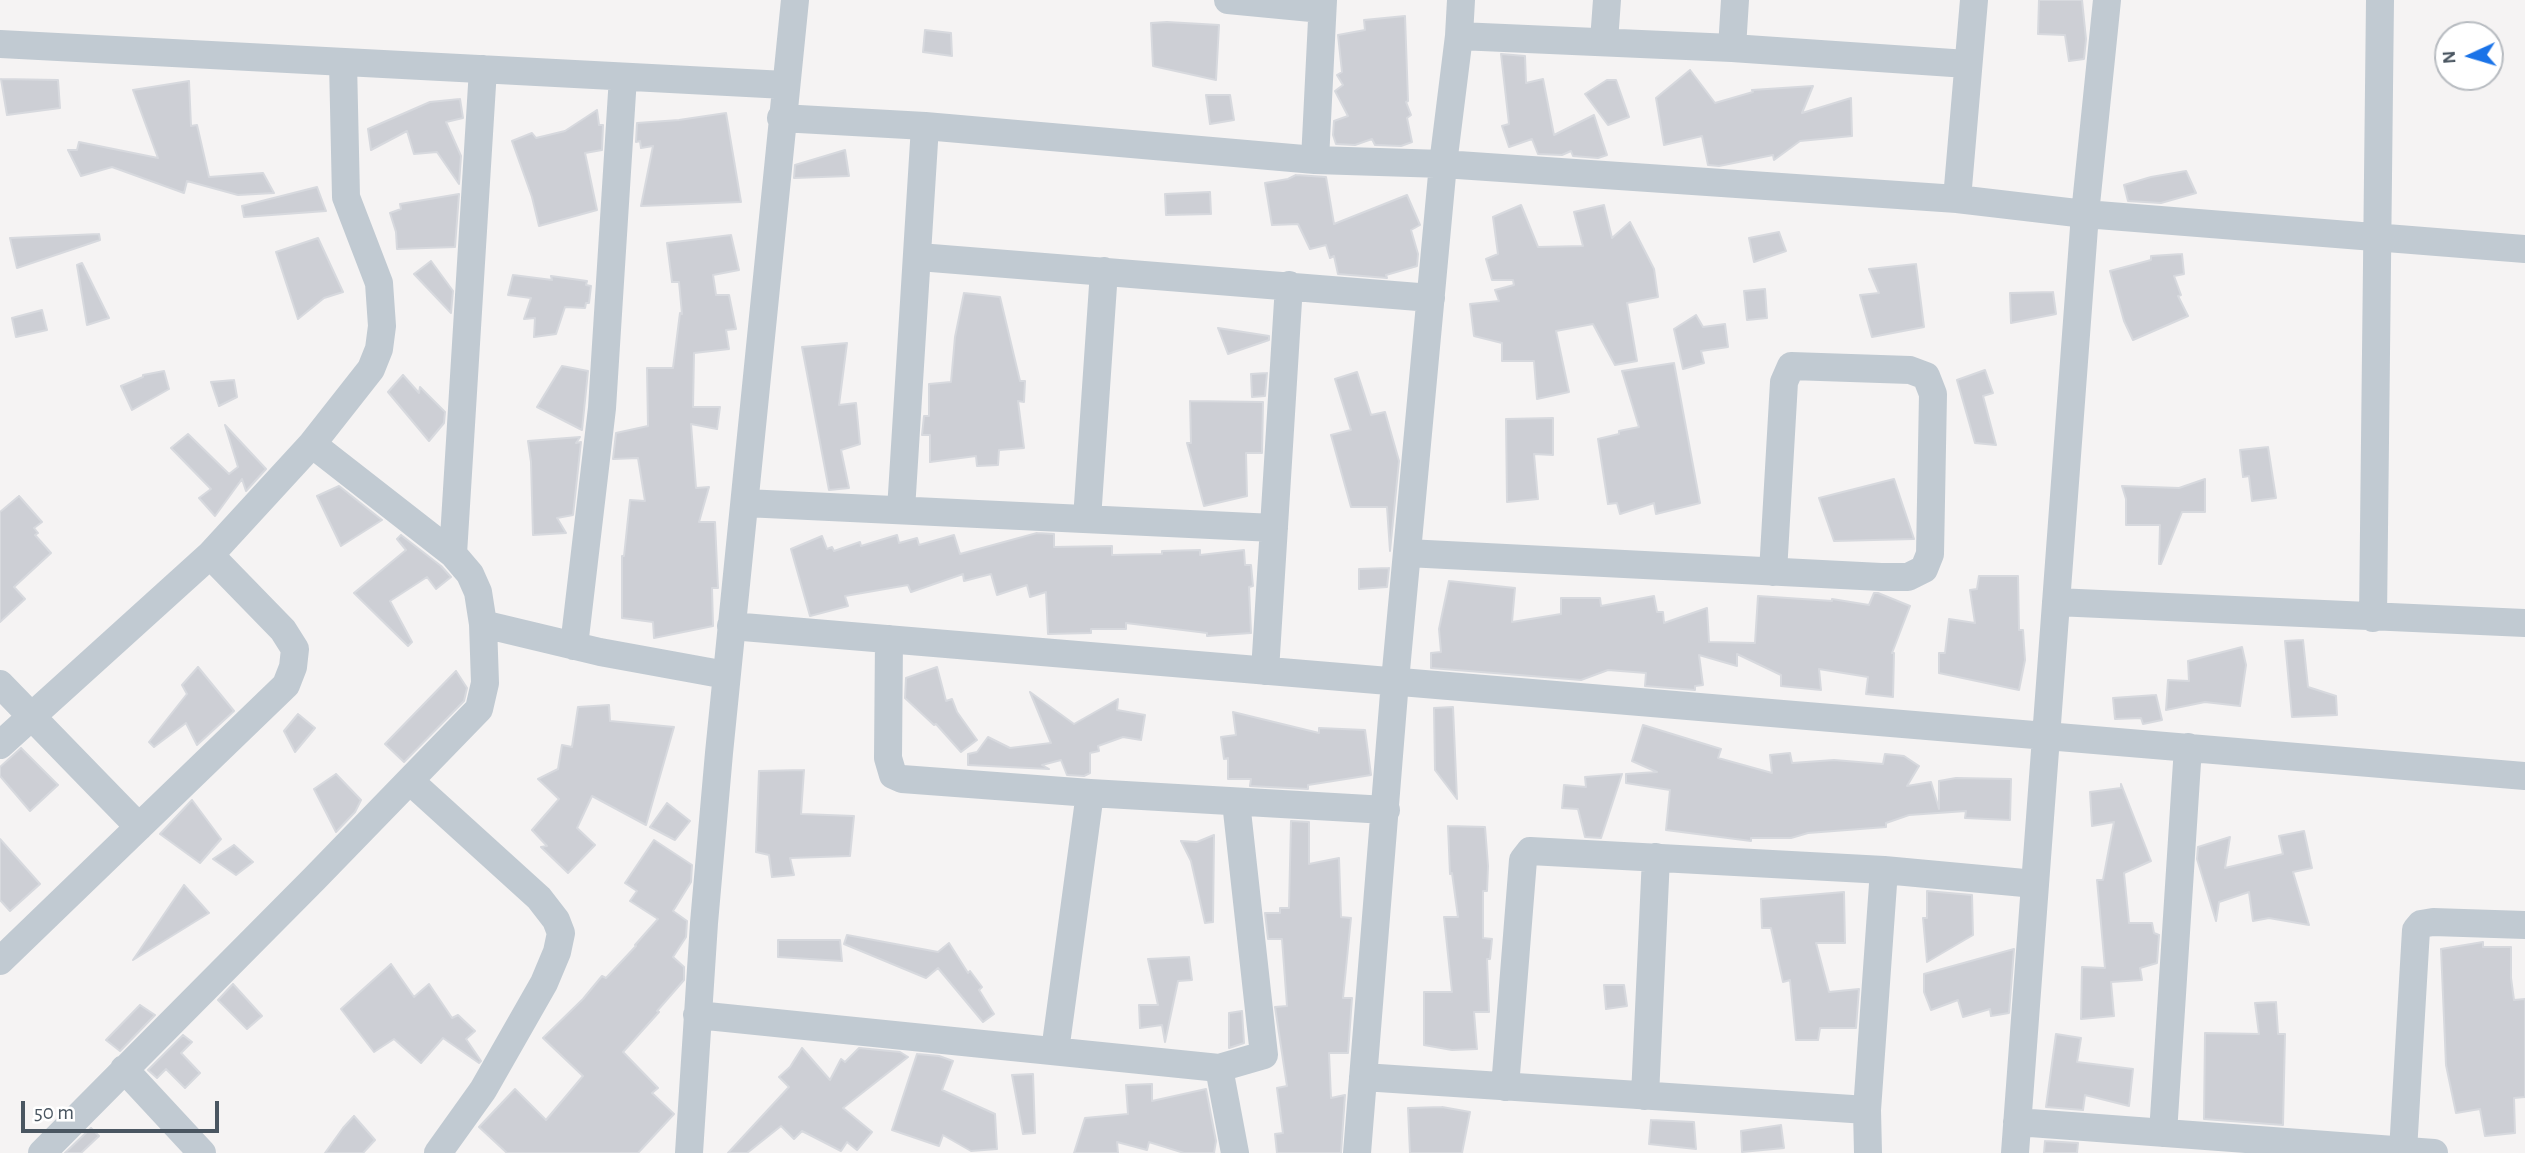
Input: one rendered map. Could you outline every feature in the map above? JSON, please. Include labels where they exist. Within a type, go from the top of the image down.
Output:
[{"type":"street","points":[[689,1153],[726,675],[795,0]]},
{"type":"street","points":[[1228,0],[1322,5],[1315,160]]},
{"type":"street","points":[[1357,1153],[1395,681],[1461,0]]},
{"type":"street","points":[[1605,41],[1607,0]]},
{"type":"street","points":[[1732,48],[1735,0]]},
{"type":"street","points":[[1957,199],[1967,64],[1975,0]]},
{"type":"street","points":[[2015,1153],[2085,214],[2107,0]]},
{"type":"street","points":[[2373,618],[2380,0]]},
{"type":"street","points":[[1459,36],[1605,41],[1967,64]]},
{"type":"street","points":[[0,44],[785,85]]},
{"type":"street","points":[[0,745],[210,555],[312,444],[371,369],[379,349],[382,326],[379,283],[346,197],[343,62]]},
{"type":"street","points":[[453,554],[483,69]]},
{"type":"street","points":[[574,646],[603,408],[623,77]]},
{"type":"street","points":[[781,118],[925,126],[1315,160],[1443,164],[1957,199],[2085,214],[2525,249]]},
{"type":"street","points":[[901,510],[919,257],[925,126]]},
{"type":"street","points":[[919,257],[1431,298]]},
{"type":"street","points":[[1087,519],[1104,271]]},
{"type":"street","points":[[1265,671],[1289,285]]},
{"type":"street","points":[[1407,553],[1773,572],[1908,577],[1924,569],[1930,554],[1933,394],[1926,376],[1910,370],[1791,366],[1784,382],[1773,572]]},
{"type":"street","points":[[42,1153],[479,709],[485,683],[483,624],[478,592],[471,574],[453,554],[312,444]]},
{"type":"street","points":[[745,503],[1274,528]]},
{"type":"street","points":[[0,961],[286,685],[293,667],[295,649],[283,630],[210,555]]},
{"type":"street","points":[[2056,602],[2525,623]]},
{"type":"street","points":[[483,624],[574,646],[726,675]]},
{"type":"street","points":[[731,626],[2525,776]]},
{"type":"street","points":[[889,639],[888,758],[893,775],[910,782],[1386,810]]},
{"type":"street","points":[[0,684],[139,827]]},
{"type":"street","points":[[2163,1133],[2188,747]]},
{"type":"street","points":[[410,781],[539,898],[556,920],[561,933],[557,952],[544,983],[483,1090],[439,1153]]},
{"type":"street","points":[[1055,1051],[1090,793]]},
{"type":"street","points":[[698,1015],[1219,1068],[1264,1055],[1236,802]]},
{"type":"street","points":[[1505,1087],[1526,854],[1530,851],[1884,870],[2035,884]]},
{"type":"street","points":[[1644,1096],[1656,857]]},
{"type":"street","points":[[1868,1153],[1867,1110],[1884,870]]},
{"type":"street","points":[[2403,1151],[2416,930],[2421,924],[2433,922],[2525,925]]},
{"type":"street","points":[[1219,1068],[1235,1153]]},
{"type":"street","points":[[124,1069],[202,1153]]},
{"type":"street","points":[[1363,1077],[1867,1110]]},
{"type":"street","points":[[2017,1122],[2434,1153]]},
{"type":"building","points":[[2039,0],[2082,0],[2086,39],[2084,59],[2069,61],[2065,35],[2038,34]]},
{"type":"building","points":[[1405,16],[1406,102],[1411,115],[1407,118],[1412,142],[1401,146],[1375,145],[1372,139],[1355,145],[1336,144],[1333,135],[1334,121],[1348,116],[1335,91],[1343,85],[1337,75],[1342,72],[1338,35],[1365,30],[1364,20]]},
{"type":"building","points":[[1151,23],[1219,25],[1216,80],[1153,66]]},
{"type":"building","points":[[925,30],[951,33],[952,56],[923,52]]},
{"type":"building","points":[[1501,54],[1525,56],[1526,83],[1543,79],[1554,135],[1594,115],[1607,155],[1598,158],[1573,156],[1571,151],[1562,155],[1538,154],[1532,139],[1509,147],[1502,126],[1509,124]]},
{"type":"building","points":[[1690,70],[1715,103],[1753,92],[1752,90],[1813,86],[1802,113],[1851,98],[1852,136],[1800,141],[1774,160],[1773,155],[1719,166],[1708,165],[1702,136],[1664,145],[1656,98]]},
{"type":"building","points":[[1,79],[58,80],[60,108],[7,115]]},
{"type":"building","points":[[1607,80],[1616,80],[1629,117],[1608,125],[1585,94]]},
{"type":"building","points":[[189,81],[191,126],[197,125],[209,177],[263,173],[274,193],[238,195],[187,181],[184,193],[112,167],[81,176],[68,150],[77,150],[79,142],[158,158],[133,90]]},
{"type":"building","points":[[1206,95],[1230,95],[1234,120],[1210,124]]},
{"type":"building","points":[[460,99],[463,118],[446,122],[461,156],[459,184],[437,152],[414,154],[407,131],[371,150],[368,129],[430,102]]},
{"type":"building","points":[[597,110],[599,125],[603,125],[602,150],[585,153],[597,210],[539,226],[532,197],[512,141],[532,133],[536,138],[565,131]]},
{"type":"building","points":[[726,113],[741,202],[641,206],[653,146],[641,148],[640,141],[636,142],[637,123]]},
{"type":"building","points":[[845,150],[849,176],[794,178],[795,165]]},
{"type":"building","points":[[2186,171],[2196,193],[2161,203],[2128,201],[2124,185]]},
{"type":"building","points":[[1296,175],[1326,177],[1334,224],[1407,195],[1420,225],[1411,230],[1418,254],[1417,266],[1386,275],[1387,278],[1338,274],[1334,256],[1330,258],[1326,245],[1310,249],[1298,224],[1272,225],[1265,183]]},
{"type":"building","points":[[317,187],[326,211],[244,217],[242,206]]},
{"type":"building","points":[[1210,192],[1211,214],[1166,215],[1165,194]]},
{"type":"building","points":[[459,194],[455,247],[397,249],[396,232],[390,213],[401,209],[400,204]]},
{"type":"building","points":[[1521,205],[1538,247],[1583,246],[1574,212],[1604,205],[1612,238],[1630,222],[1654,269],[1658,297],[1627,303],[1637,361],[1615,365],[1593,324],[1556,331],[1569,392],[1537,399],[1534,361],[1502,361],[1502,343],[1474,336],[1470,304],[1499,301],[1495,290],[1514,285],[1513,280],[1492,280],[1486,259],[1498,254],[1493,217]]},
{"type":"building","points":[[1779,232],[1786,251],[1754,262],[1749,238]]},
{"type":"building","points":[[99,234],[100,240],[17,268],[10,238]]},
{"type":"building","points":[[731,235],[739,270],[713,275],[716,295],[729,295],[736,329],[726,330],[729,349],[694,353],[693,407],[720,407],[717,429],[691,424],[696,488],[709,487],[699,522],[715,522],[718,588],[712,588],[713,626],[654,638],[653,622],[622,618],[622,556],[630,500],[645,501],[638,458],[613,459],[616,433],[648,426],[647,368],[673,368],[680,313],[682,314],[679,282],[672,282],[667,243]]},
{"type":"building","points":[[318,238],[343,292],[324,298],[298,319],[276,252]]},
{"type":"building","points":[[2182,254],[2184,274],[2174,276],[2181,295],[2178,296],[2188,316],[2133,340],[2124,321],[2110,271],[2151,260],[2151,256]]},
{"type":"building","points":[[431,261],[453,291],[451,313],[414,274]]},
{"type":"building","points":[[82,263],[109,318],[87,325],[77,265]]},
{"type":"building","points":[[1916,264],[1924,327],[1872,337],[1860,295],[1879,293],[1869,269]]},
{"type":"building","points":[[513,275],[587,281],[586,285],[591,286],[589,303],[586,303],[585,308],[565,307],[556,334],[534,337],[535,318],[524,319],[531,298],[508,295]]},
{"type":"building","points":[[1765,289],[1767,318],[1747,320],[1744,291]]},
{"type":"building","points":[[2053,292],[2056,314],[2011,323],[2010,293]]},
{"type":"building","points":[[964,293],[1000,297],[1020,381],[1025,381],[1024,402],[1018,401],[1024,448],[999,450],[998,465],[977,466],[976,456],[930,462],[930,435],[922,435],[924,416],[929,416],[929,384],[951,382],[955,337]]},
{"type":"building","points":[[42,310],[47,330],[16,337],[12,318]]},
{"type":"building","points":[[1696,315],[1703,327],[1725,324],[1728,347],[1701,351],[1704,363],[1683,369],[1674,329]]},
{"type":"building","points":[[1218,328],[1269,336],[1269,340],[1228,354]]},
{"type":"building","points":[[847,343],[839,405],[856,403],[860,444],[841,450],[849,488],[829,490],[802,347]]},
{"type":"building","points":[[1674,363],[1700,503],[1656,514],[1654,503],[1620,514],[1617,503],[1608,504],[1598,439],[1639,427],[1622,371]]},
{"type":"building","points":[[562,366],[588,371],[582,430],[537,407]]},
{"type":"building","points":[[1985,370],[1993,393],[1983,396],[1996,445],[1975,443],[1957,380]]},
{"type":"building","points":[[164,371],[169,389],[132,410],[121,386],[143,375]]},
{"type":"building","points":[[1357,372],[1371,415],[1385,412],[1399,461],[1390,551],[1387,507],[1351,507],[1331,435],[1351,430],[1335,379]]},
{"type":"building","points":[[1267,373],[1265,396],[1252,397],[1251,374]]},
{"type":"building","points":[[403,375],[419,393],[420,387],[445,412],[444,423],[429,441],[388,392]]},
{"type":"building","points":[[234,380],[237,397],[219,406],[211,382]]},
{"type":"building","points":[[1190,401],[1263,402],[1262,453],[1246,453],[1247,496],[1204,506],[1187,443],[1191,443]]},
{"type":"building","points":[[1553,418],[1553,455],[1534,454],[1538,499],[1507,502],[1506,419]]},
{"type":"building","points":[[225,425],[266,469],[246,491],[242,479],[215,516],[199,498],[211,489],[171,448],[188,434],[229,474],[238,467]]},
{"type":"building","points":[[580,437],[576,443],[581,442],[573,515],[557,518],[566,533],[533,535],[528,441]]},
{"type":"building","points":[[2268,447],[2276,498],[2252,501],[2249,476],[2243,477],[2240,450]]},
{"type":"building","points":[[1894,479],[1914,539],[1834,541],[1819,498]]},
{"type":"building","points":[[2205,479],[2205,512],[2182,512],[2159,564],[2160,525],[2126,525],[2126,499],[2122,486],[2179,488]]},
{"type":"building","points":[[339,486],[382,520],[341,546],[317,496]]},
{"type":"building","points":[[19,496],[42,522],[34,528],[38,533],[35,535],[51,553],[14,587],[25,599],[0,622],[0,512]]},
{"type":"building","points":[[1037,533],[1054,534],[1054,547],[1112,546],[1112,555],[1200,550],[1200,555],[1244,550],[1245,565],[1251,565],[1253,586],[1249,587],[1251,633],[1207,636],[1207,633],[1126,623],[1126,629],[1091,629],[1091,633],[1048,634],[1046,592],[1030,597],[1027,585],[997,595],[991,574],[964,581],[963,574],[911,592],[908,585],[845,596],[848,606],[810,616],[791,549],[822,536],[827,549],[832,547],[834,551],[860,542],[861,546],[897,535],[899,543],[917,538],[919,545],[954,535],[960,554]]},
{"type":"building","points":[[401,535],[451,577],[436,589],[427,577],[390,601],[412,642],[408,646],[354,593],[406,550],[397,539]]},
{"type":"building","points":[[1389,568],[1387,587],[1359,589],[1359,569]]},
{"type":"building","points":[[1979,576],[2018,576],[2019,630],[2023,630],[2025,660],[2019,690],[1939,673],[1939,653],[1945,653],[1949,619],[1975,623],[1970,590],[1977,589]]},
{"type":"building","points":[[1449,581],[1515,588],[1512,622],[1561,614],[1561,598],[1600,598],[1601,606],[1654,596],[1657,612],[1663,612],[1664,623],[1707,608],[1709,642],[1755,643],[1758,596],[1832,599],[1869,605],[1874,593],[1878,593],[1910,606],[1892,653],[1893,697],[1866,694],[1868,677],[1819,669],[1821,690],[1781,686],[1781,675],[1737,654],[1737,666],[1699,655],[1703,685],[1695,686],[1695,690],[1645,686],[1646,673],[1608,670],[1581,680],[1431,668],[1431,653],[1441,652],[1439,629]]},
{"type":"building","points":[[2303,640],[2308,687],[2336,696],[2337,715],[2292,717],[2285,641]]},
{"type":"building","points":[[2242,647],[2246,665],[2240,706],[2205,702],[2166,710],[2168,680],[2189,681],[2188,661]]},
{"type":"building","points":[[198,667],[234,711],[197,745],[186,723],[154,747],[149,742],[187,694],[182,685]]},
{"type":"building","points":[[937,667],[946,701],[952,699],[957,712],[977,740],[961,752],[936,724],[905,698],[906,678]]},
{"type":"building","points":[[456,671],[467,688],[464,701],[404,762],[385,744]]},
{"type":"building","points":[[1030,692],[1074,724],[1118,699],[1117,710],[1145,715],[1141,740],[1123,737],[1098,746],[1099,751],[1090,753],[1090,773],[1084,776],[1067,775],[1061,760],[1042,765],[1049,769],[968,765],[968,754],[977,752],[988,737],[1010,748],[1051,743]]},
{"type":"building","points":[[2156,695],[2162,720],[2143,724],[2141,718],[2115,719],[2113,698]]},
{"type":"building","points":[[609,705],[610,721],[674,727],[646,825],[592,796],[577,828],[595,845],[568,873],[541,847],[547,846],[532,830],[559,799],[538,779],[558,769],[562,745],[572,747],[578,707]]},
{"type":"building","points":[[1453,707],[1457,799],[1435,770],[1434,708]]},
{"type":"building","points":[[1233,712],[1319,733],[1319,728],[1365,730],[1371,775],[1308,785],[1308,789],[1250,786],[1251,779],[1228,779],[1228,758],[1224,759],[1221,737],[1236,735]]},
{"type":"building","points":[[298,714],[315,728],[295,752],[284,731]]},
{"type":"building","points":[[1643,725],[1721,749],[1718,758],[1772,773],[1770,755],[1790,753],[1792,763],[1834,760],[1883,764],[1885,754],[1904,756],[1919,766],[1907,786],[1931,782],[1939,809],[1939,781],[1956,778],[2011,779],[2010,820],[1965,818],[1966,811],[1909,815],[1886,823],[1886,827],[1808,833],[1791,838],[1751,838],[1751,841],[1666,830],[1670,790],[1626,783],[1626,774],[1657,772],[1632,761]]},
{"type":"building","points":[[21,748],[58,785],[30,811],[0,776],[0,767]]},
{"type":"building","points":[[804,770],[801,814],[854,816],[850,856],[790,858],[794,875],[772,877],[769,855],[756,852],[759,771]]},
{"type":"building","points":[[336,774],[361,800],[355,812],[336,832],[314,789]]},
{"type":"building","points":[[1622,774],[1601,838],[1585,837],[1578,809],[1562,808],[1564,785],[1586,787],[1585,777]]},
{"type":"building","points":[[2121,784],[2151,861],[2124,873],[2129,923],[2152,923],[2154,933],[2159,935],[2157,963],[2140,968],[2142,980],[2111,982],[2114,1016],[2081,1019],[2082,967],[2105,968],[2097,880],[2103,880],[2114,822],[2092,826],[2090,792],[2121,788]]},
{"type":"building","points":[[192,800],[221,839],[200,863],[160,834]]},
{"type":"building","points":[[667,803],[690,821],[675,840],[650,827]]},
{"type":"building","points":[[1291,821],[1309,822],[1309,864],[1339,858],[1341,917],[1351,918],[1343,998],[1352,998],[1348,1053],[1329,1053],[1331,1098],[1345,1095],[1341,1153],[1277,1153],[1275,1134],[1283,1133],[1277,1088],[1287,1086],[1275,1007],[1287,1006],[1282,939],[1268,939],[1265,913],[1280,913],[1280,908],[1289,908]]},
{"type":"building","points":[[1448,826],[1485,827],[1488,866],[1487,891],[1483,891],[1483,938],[1492,939],[1490,959],[1487,959],[1489,1012],[1474,1012],[1477,1049],[1452,1050],[1424,1045],[1424,992],[1452,992],[1444,917],[1458,917],[1452,873],[1450,874]]},
{"type":"building","points":[[2304,831],[2312,868],[2293,872],[2309,925],[2269,918],[2253,921],[2249,892],[2219,902],[2216,921],[2197,859],[2198,847],[2230,837],[2225,868],[2283,854],[2279,836]]},
{"type":"building","points":[[1214,835],[1213,922],[1205,923],[1191,861],[1181,841],[1197,842]]},
{"type":"building","points":[[0,839],[40,884],[10,911],[0,900]]},
{"type":"building","points":[[654,840],[692,865],[691,882],[673,911],[687,921],[686,937],[673,957],[684,967],[684,980],[623,1052],[658,1088],[652,1093],[674,1114],[638,1153],[507,1153],[479,1127],[515,1089],[546,1120],[583,1076],[543,1038],[602,976],[606,978],[658,919],[630,901],[637,891],[625,883]]},
{"type":"building","points":[[234,845],[253,862],[236,875],[213,859]]},
{"type":"building","points":[[184,885],[209,913],[133,960]]},
{"type":"building","points":[[1927,891],[1972,895],[1973,935],[1927,962],[1923,918],[1927,918]]},
{"type":"building","points":[[1844,892],[1845,943],[1816,943],[1829,992],[1859,989],[1856,1028],[1820,1028],[1818,1040],[1796,1040],[1790,980],[1783,982],[1771,928],[1762,928],[1761,899]]},
{"type":"building","points":[[847,935],[938,952],[949,943],[968,973],[970,971],[982,987],[979,990],[994,1014],[983,1022],[938,968],[926,978],[844,944]]},
{"type":"building","points":[[778,940],[840,940],[842,961],[778,957]]},
{"type":"building","points":[[2483,942],[2483,947],[2511,947],[2514,1000],[2525,999],[2525,1097],[2514,1098],[2515,1133],[2485,1136],[2480,1109],[2456,1113],[2446,1065],[2441,949]]},
{"type":"building","points":[[2014,949],[2009,1013],[1991,1016],[1990,1009],[1963,1017],[1958,1000],[1931,1010],[1924,992],[1924,974]]},
{"type":"building","points":[[1189,957],[1192,980],[1178,981],[1165,1042],[1162,1025],[1140,1028],[1139,1005],[1158,1005],[1148,959]]},
{"type":"building","points":[[391,964],[414,997],[429,984],[452,1018],[458,1015],[475,1031],[466,1039],[481,1061],[479,1063],[443,1038],[421,1063],[394,1039],[374,1052],[341,1009]]},
{"type":"building","points":[[233,984],[262,1016],[247,1029],[218,1000]]},
{"type":"building","points":[[1604,985],[1624,985],[1627,1006],[1606,1009]]},
{"type":"building","points":[[2276,1002],[2278,1034],[2285,1034],[2283,1125],[2204,1119],[2205,1033],[2259,1034],[2255,1003]]},
{"type":"building","points":[[140,1005],[155,1015],[120,1051],[106,1040]]},
{"type":"building","points":[[1242,1011],[1244,1043],[1229,1048],[1229,1013]]},
{"type":"building","points":[[2056,1034],[2081,1038],[2077,1062],[2133,1069],[2129,1106],[2085,1095],[2083,1110],[2046,1107]]},
{"type":"building","points":[[183,1035],[192,1042],[181,1053],[200,1073],[185,1088],[166,1069],[157,1078],[148,1070]]},
{"type":"building","points":[[802,1048],[830,1080],[841,1059],[845,1062],[859,1048],[900,1052],[908,1057],[843,1108],[872,1132],[857,1150],[847,1142],[841,1151],[802,1131],[794,1139],[781,1126],[747,1153],[728,1153],[789,1087],[779,1077],[790,1067]]},
{"type":"building","points":[[917,1054],[939,1056],[953,1061],[942,1090],[995,1114],[997,1149],[971,1151],[943,1135],[939,1146],[892,1130]]},
{"type":"building","points":[[1033,1074],[1035,1133],[1023,1134],[1012,1075]]},
{"type":"building","points":[[1152,1084],[1152,1101],[1206,1089],[1216,1141],[1214,1153],[1184,1153],[1149,1142],[1147,1150],[1117,1142],[1118,1153],[1074,1153],[1085,1118],[1128,1114],[1126,1085]]},
{"type":"building","points":[[1442,1107],[1470,1112],[1462,1153],[1410,1153],[1408,1108]]},
{"type":"building","points":[[354,1116],[375,1140],[363,1153],[325,1153],[343,1128]]},
{"type":"building","points":[[1651,1120],[1694,1122],[1696,1149],[1649,1144]]},
{"type":"building","points":[[1781,1125],[1784,1148],[1742,1152],[1741,1131]]},
{"type":"building","points":[[91,1128],[99,1136],[81,1153],[65,1153]]},
{"type":"building","points":[[2045,1141],[2078,1143],[2077,1153],[2044,1153]]}]
